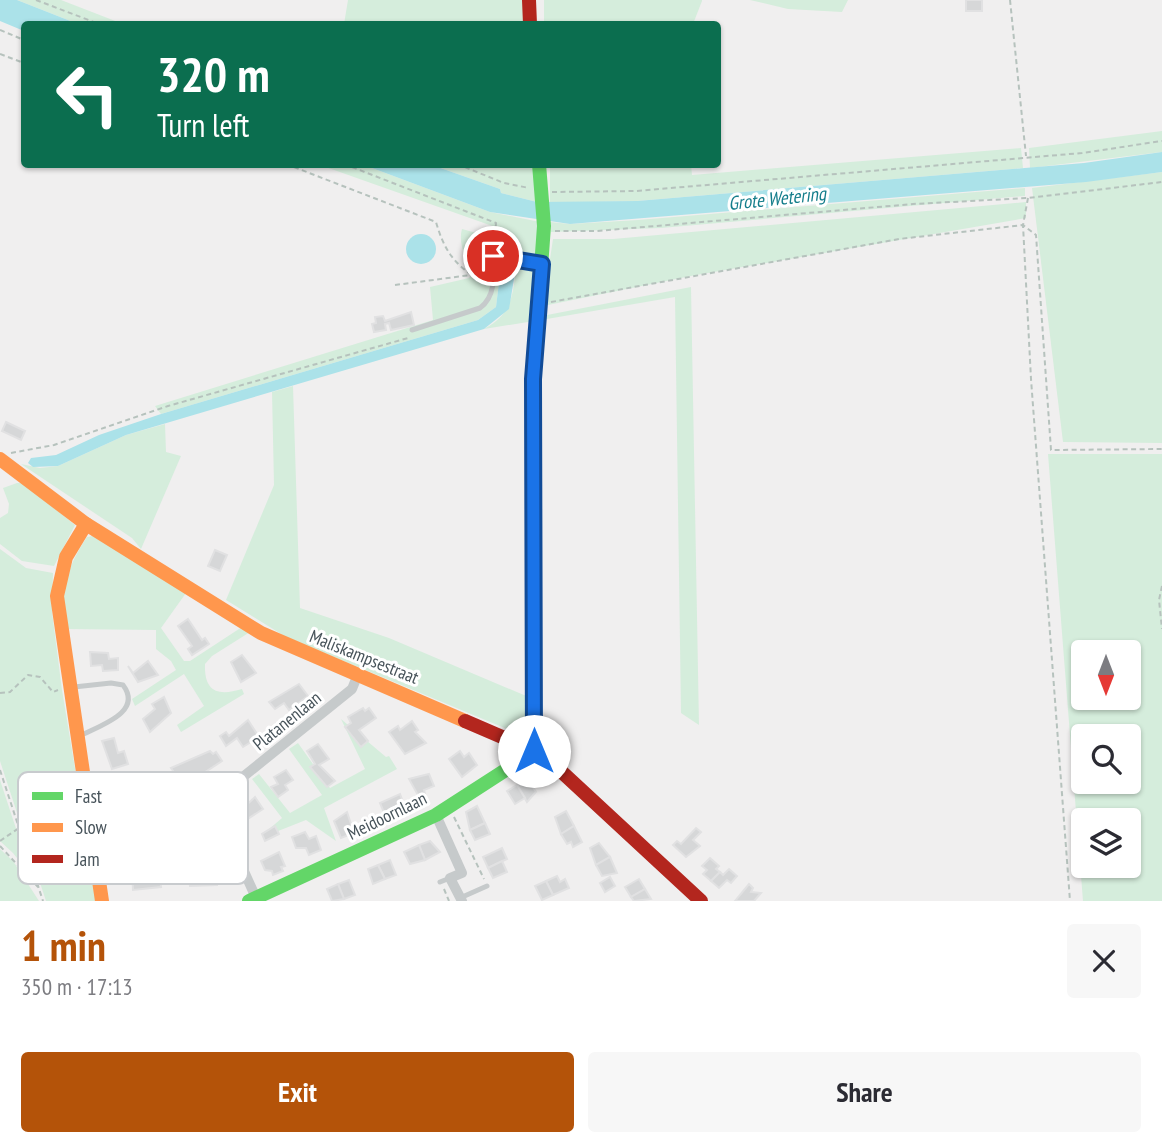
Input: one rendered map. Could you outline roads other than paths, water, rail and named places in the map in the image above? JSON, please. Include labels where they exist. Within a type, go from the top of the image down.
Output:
[{"type":"street","points":[[529,0],[530,21]]},
{"type":"street","points":[[534,751],[533,379],[542,264],[543,194],[540,168]]},
{"type":"street","name":"Maliskampsestraat","points":[[4,457],[86,524],[261,632],[534,751],[550,761],[701,901]]},
{"type":"street","points":[[83,772],[57,596],[58,573],[65,553],[86,524]]},
{"type":"street","name":"Platanenlaan","points":[[248,773],[352,689],[358,674]]},
{"type":"street","name":"Meidoornlaan","points":[[248,901],[257,901],[436,815],[534,751]]},
{"type":"street","points":[[436,815],[462,873],[445,880],[457,900]]},
{"type":"street","name":"Platanenlaan","points":[[248,881],[257,901]]},
{"type":"lane","points":[[411,330],[480,308],[491,295],[493,256],[542,264]]},
{"type":"lane","points":[[71,687],[111,683],[123,685],[130,694],[130,704],[124,712],[78,737]]},
{"type":"lane","points":[[457,900],[487,886]]},
{"type":"water","points":[[0,0],[17,0],[70,21],[21,21],[21,30],[0,21]]},
{"type":"water","name":"Grote Wetering","points":[[1162,152],[1162,172],[1086,182],[570,224],[490,212],[372,168],[440,168],[500,189],[501,193],[537,202],[637,201],[1084,163]]},
{"type":"water","points":[[421,234],[432,238],[436,249],[432,260],[421,264],[410,260],[406,249],[410,238]]},
{"type":"water","points":[[507,263],[516,267],[509,309],[484,329],[126,435],[58,466],[33,467],[28,463],[31,458],[56,455],[99,435],[161,414],[478,320],[496,307],[501,266]]}]
